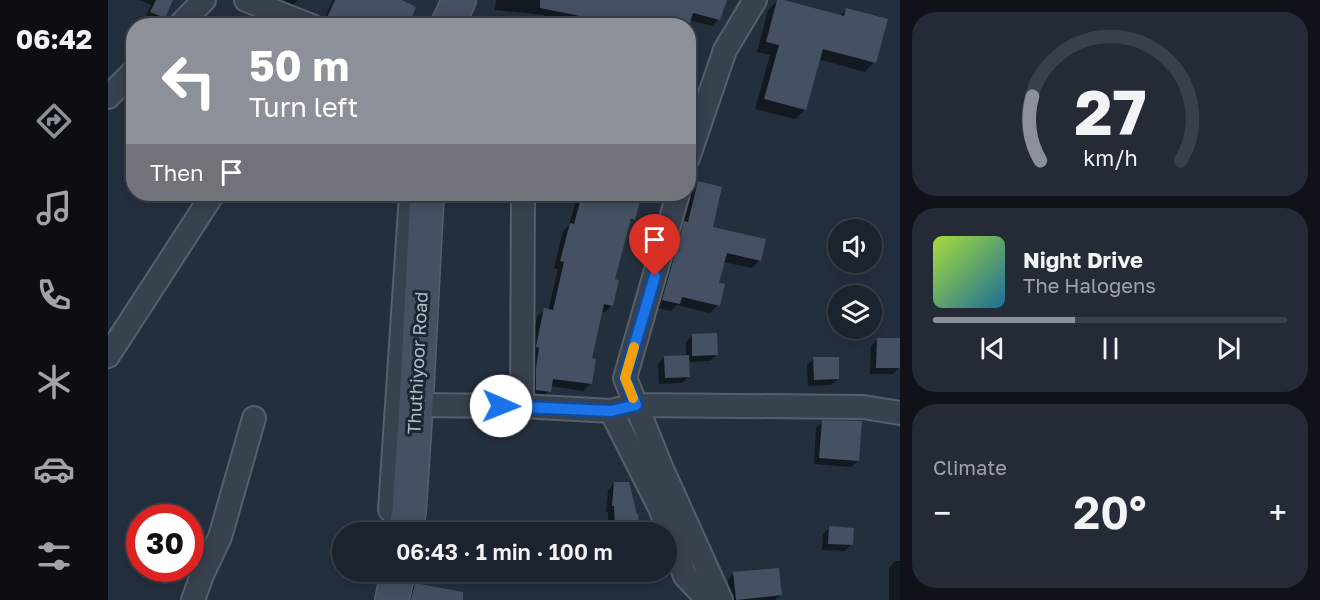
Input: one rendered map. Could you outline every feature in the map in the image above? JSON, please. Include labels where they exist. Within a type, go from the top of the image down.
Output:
[{"type":"main road","points":[[451,18],[459,0]]},
{"type":"main road","name":"Thuthiyoor Road","points":[[407,522],[416,405],[427,201]]},
{"type":"main road","points":[[392,600],[396,582]]},
{"type":"street","points":[[187,18],[204,0]]},
{"type":"street","points":[[246,0],[292,18]]},
{"type":"street","points":[[696,135],[725,50],[755,0]]},
{"type":"street","points":[[108,97],[126,79]]},
{"type":"street","points":[[108,356],[208,201]]},
{"type":"street","points":[[407,522],[390,510],[411,201]]},
{"type":"street","points":[[522,406],[523,201]]},
{"type":"street","points":[[676,201],[625,378],[662,469],[721,600]]},
{"type":"street","points":[[416,405],[522,406],[611,411],[636,405],[863,407],[900,413]]},
{"type":"street","points":[[611,411],[660,508],[685,576],[708,600]]},
{"type":"street","points":[[193,600],[220,537],[254,418]]},
{"type":"building","points":[[156,0],[173,0],[165,18],[150,12]]},
{"type":"building","points":[[335,0],[402,0],[416,7],[411,18],[327,17]]},
{"type":"building","points":[[540,0],[727,0],[720,20],[693,13],[691,18],[590,18],[540,8]]},
{"type":"building","points":[[777,0],[844,16],[846,8],[888,19],[876,63],[823,49],[806,110],[764,99],[779,45],[766,42]]},
{"type":"building","points":[[698,181],[722,187],[713,227],[766,239],[761,261],[727,253],[719,283],[725,284],[720,306],[682,297],[680,304],[662,300],[684,221],[688,222],[693,201],[696,201]]},
{"type":"building","points":[[580,201],[640,201],[635,220],[631,219],[615,279],[619,280],[613,306],[604,304],[592,358],[596,359],[592,384],[553,379],[551,392],[536,390],[539,348],[536,346],[544,308],[553,310],[564,262],[560,261],[570,223],[574,224]]},
{"type":"building","points":[[717,333],[718,355],[692,356],[692,334]]},
{"type":"building","points":[[900,338],[900,368],[876,368],[877,339]]},
{"type":"building","points":[[689,355],[690,377],[665,378],[664,356]]},
{"type":"building","points":[[813,357],[839,357],[839,379],[814,380]]},
{"type":"building","points":[[822,420],[862,421],[859,461],[819,458]]},
{"type":"building","points":[[614,482],[629,482],[639,522],[615,522],[614,506],[612,506]]},
{"type":"building","points":[[829,526],[854,528],[853,545],[828,544]]},
{"type":"building","points":[[779,568],[782,595],[736,600],[733,572]]},
{"type":"building","points":[[415,583],[463,592],[463,600],[411,600]]},
{"type":"slow traffic","points":[[633,398],[625,378],[634,347]]},
{"type":"route","points":[[501,406],[611,411],[636,405],[625,378],[655,276]]}]
